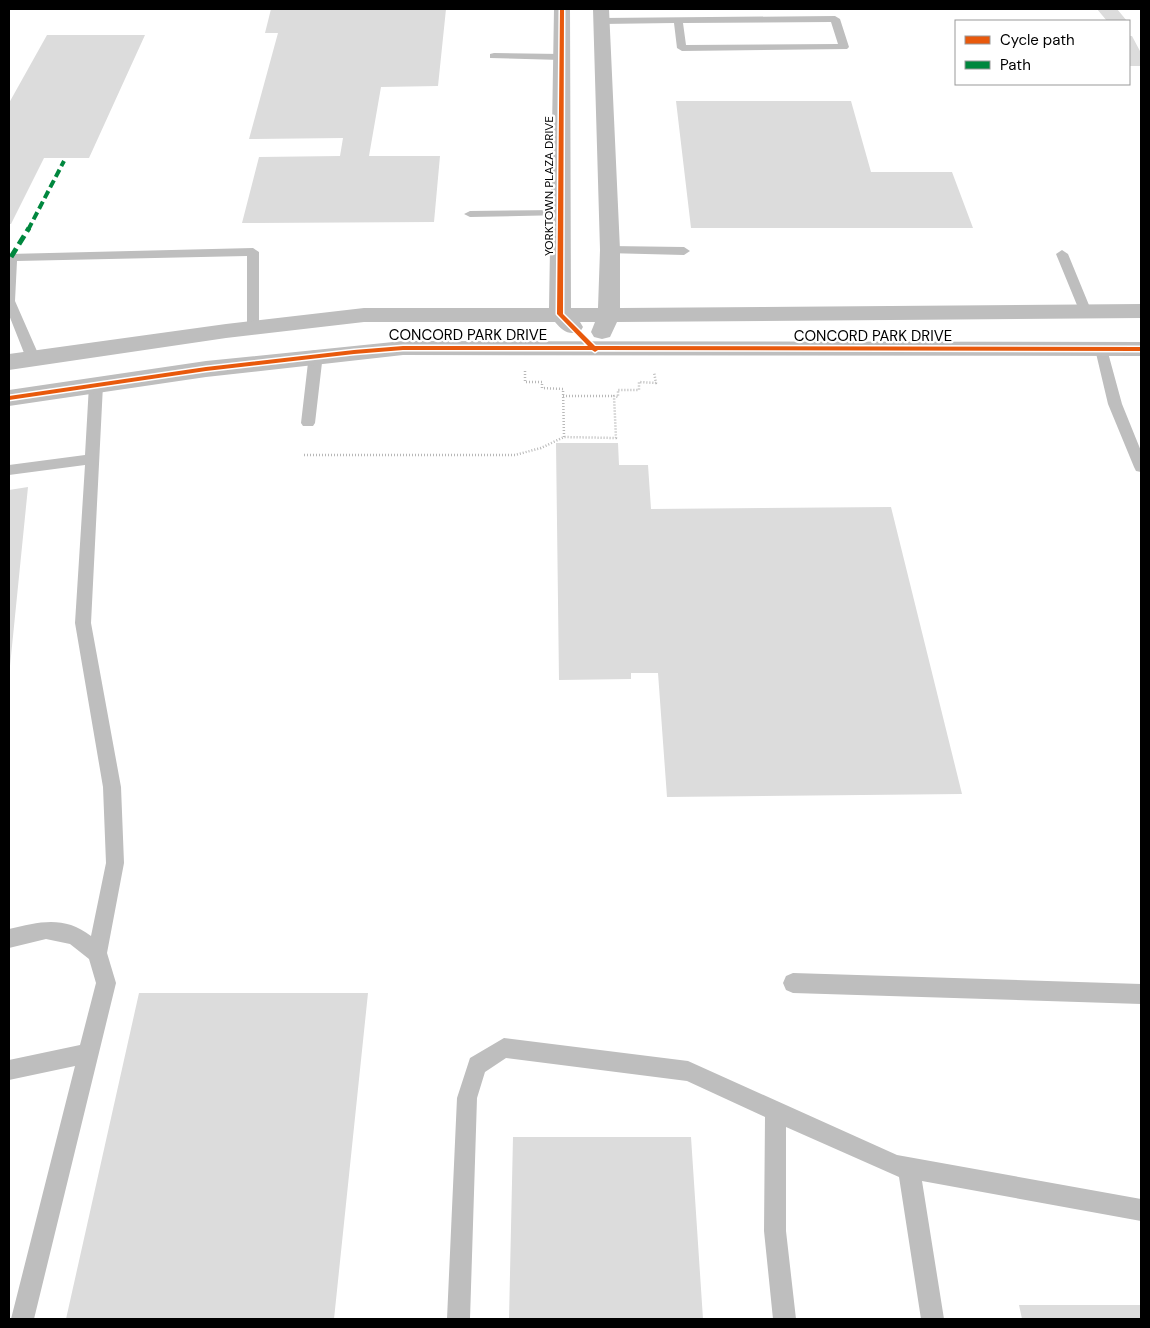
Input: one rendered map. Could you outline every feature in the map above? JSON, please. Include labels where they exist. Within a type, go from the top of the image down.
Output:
[{"type":"street","name":"YORKTOWN PLAZA DRIVE","points":[[562,9],[582,63],[610,250],[609,315],[595,350]]},
{"type":"street","name":"YORKTOWN PLAZA DRIVE","points":[[560,314],[560,213],[582,63],[602,15]]},
{"type":"street","points":[[1085,310],[1102,349]]},
{"type":"street","name":"CONCORD PARK DRIVE","points":[[9,362],[253,328],[364,315],[609,315],[1141,310]]},
{"type":"street","points":[[560,314],[595,350]]},
{"type":"street","name":"CONCORD PARK DRIVE","points":[[9,398],[316,354],[403,348],[595,350],[1141,349]]},
{"type":"lane","points":[[602,15],[678,20],[835,19],[844,47],[682,48],[678,20]]},
{"type":"lane","points":[[494,56],[582,63]]},
{"type":"lane","points":[[470,214],[560,213]]},
{"type":"lane","points":[[610,250],[684,251]]},
{"type":"lane","points":[[33,358],[9,301],[11,257],[253,252],[253,328]]},
{"type":"lane","points":[[1062,254],[1085,310]]},
{"type":"lane","points":[[1102,349],[1115,404],[1141,467]]},
{"type":"lane","points":[[308,423],[316,354]]},
{"type":"lane","points":[[22,1319],[106,982],[97,953],[115,863],[112,787],[83,623],[96,385]]},
{"type":"lane","points":[[9,470],[92,459]]},
{"type":"lane","points":[[9,938],[46,930],[74,935],[97,953]]},
{"type":"lane","points":[[793,984],[1141,994]]},
{"type":"lane","points":[[458,1319],[467,1098],[477,1065],[504,1048],[688,1071],[896,1166],[1141,1210]]},
{"type":"lane","points":[[9,1070],[88,1053]]},
{"type":"lane","points":[[776,1112],[775,1231],[784,1319]]},
{"type":"lane","points":[[909,1169],[932,1319]]},
{"type":"path","points":[[526,366],[525,382],[542,382],[542,388],[563,389],[564,437]]},
{"type":"path","points":[[563,396],[618,396],[618,390],[639,390],[639,382],[656,383],[653,366]]},
{"type":"path","points":[[304,455],[515,455],[541,448],[564,437],[616,438],[614,396]]},
{"type":"building","points":[[271,9],[446,9],[438,86],[381,87],[369,156],[440,156],[434,222],[242,223],[259,157],[340,156],[343,138],[249,139],[278,33],[265,33]]},
{"type":"building","points":[[1097,9],[1117,9],[1126,20],[1106,20]]},
{"type":"building","points":[[47,35],[145,35],[89,158],[44,158],[11,224],[9,224],[9,103]]},
{"type":"building","points":[[1130,36],[1132,36],[1141,53],[1141,66],[1130,66]]},
{"type":"building","points":[[676,101],[851,101],[871,172],[952,172],[973,228],[691,228]]},
{"type":"building","points":[[556,443],[618,443],[619,465],[648,465],[651,509],[891,507],[962,794],[667,797],[658,673],[631,673],[631,679],[559,680]]},
{"type":"building","points":[[28,487],[10,666],[9,666],[9,490]]},
{"type":"building","points":[[139,993],[368,993],[334,1319],[66,1319]]},
{"type":"building","points":[[513,1137],[691,1137],[703,1319],[509,1319]]},
{"type":"building","points":[[1019,1305],[1141,1305],[1141,1319],[1022,1319]]},
{"type":"marked path","points":[[11,257],[29,228],[64,161]]},
{"type":"cycle path","points":[[562,9],[560,314],[595,350]]},
{"type":"cycle path","points":[[9,398],[206,369],[304,357],[403,348],[1141,349]]}]
